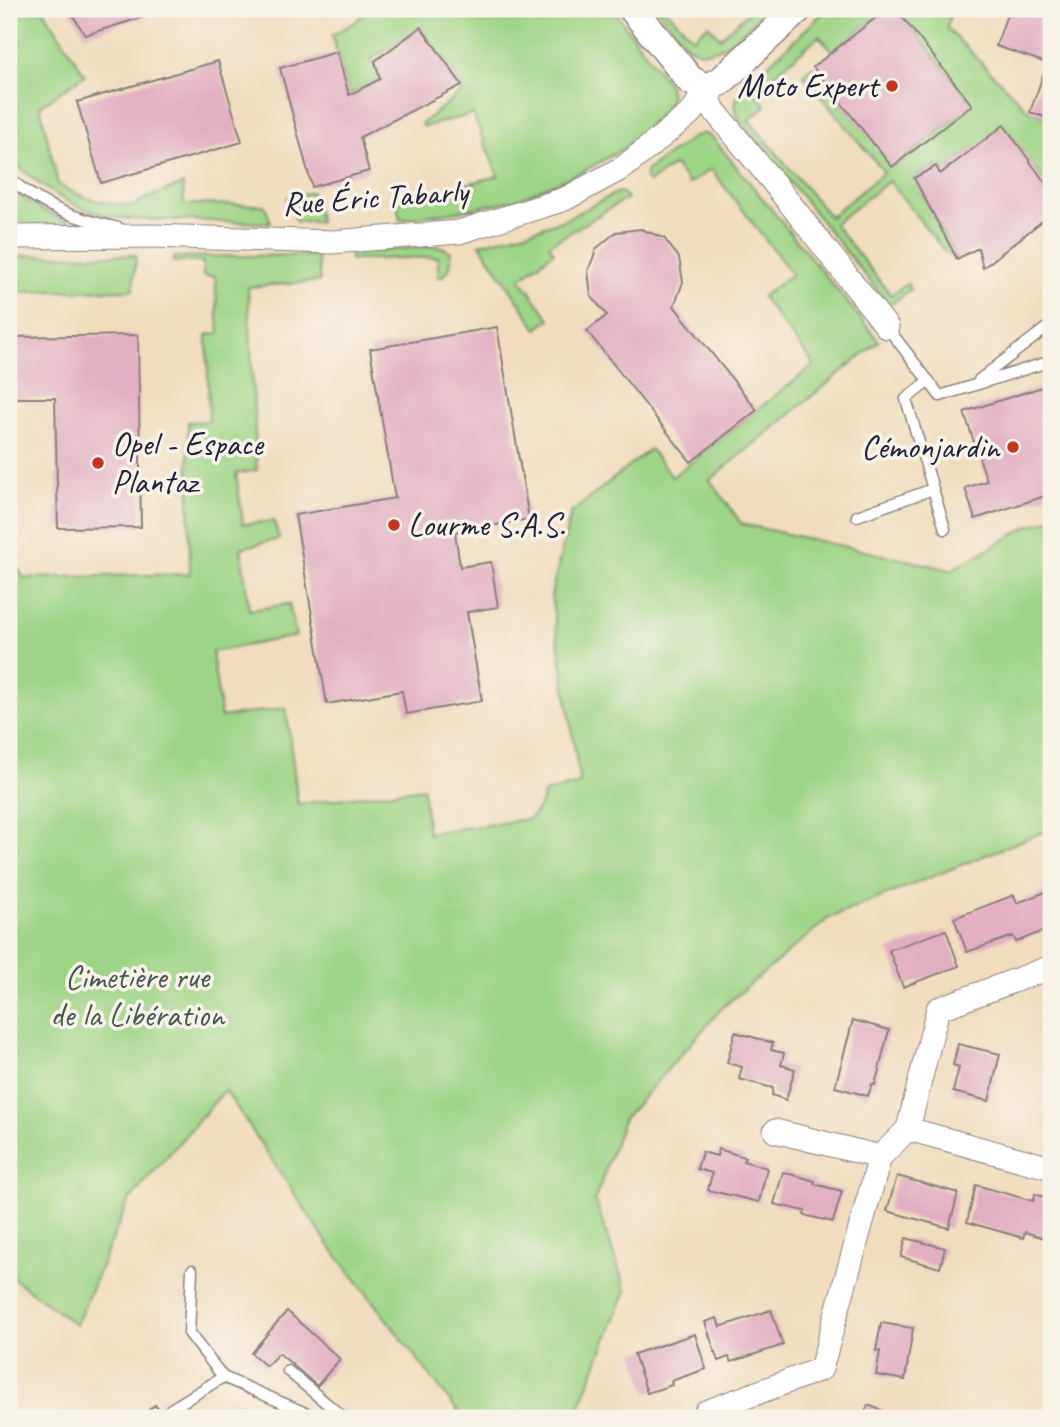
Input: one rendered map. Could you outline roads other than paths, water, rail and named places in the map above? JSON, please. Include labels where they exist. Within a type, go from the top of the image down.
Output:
[{"type":"street","points":[[633,9],[690,80],[706,88],[713,109],[887,327]]},
{"type":"street","name":"Rue Éric Tabarly","points":[[9,237],[152,236],[332,242],[459,232],[565,199],[624,167],[694,111],[706,88],[721,80],[798,9]]},
{"type":"street","points":[[706,1412],[821,1368],[880,1157],[908,1129],[938,1009],[1051,967]]},
{"type":"street","points":[[908,1129],[1051,1168]]},
{"type":"street","points":[[775,1131],[880,1157]]},
{"type":"lane","points":[[9,178],[39,201],[61,212],[152,236]]},
{"type":"lane","points":[[887,327],[940,396],[1051,361]]},
{"type":"lane","points":[[972,386],[1045,328],[1051,327]]},
{"type":"lane","points":[[929,381],[906,399],[945,530]]},
{"type":"lane","points":[[857,516],[933,489]]},
{"type":"lane","points":[[192,1269],[189,1333],[223,1377],[317,1418]]},
{"type":"lane","points":[[288,1371],[344,1418]]},
{"type":"lane","points":[[171,1409],[223,1377]]},
{"type":"place","name":"Moto Expert","points":[[892,86]]},
{"type":"place","name":"Cémonjardin","points":[[1013,447]]},
{"type":"place","name":"Opel - Espace Plantaz","points":[[98,463]]},
{"type":"place","name":"Lourme S.A.S.","points":[[394,525]]},
{"type":"park label","name":"Cimetière rue de la Libération","points":[[137,996]]}]
